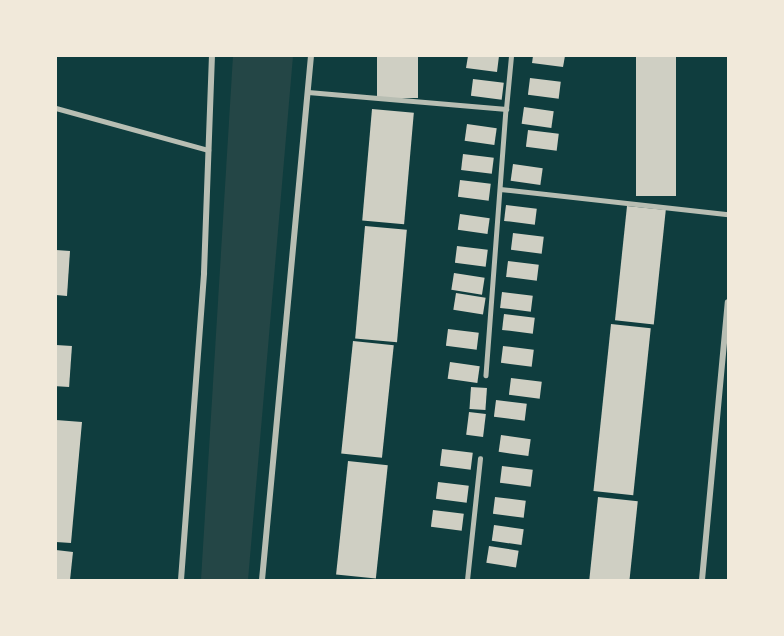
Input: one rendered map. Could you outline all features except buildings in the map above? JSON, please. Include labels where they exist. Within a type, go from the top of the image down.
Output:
[{"type":"street","points":[[181,580],[204,273],[212,56]]},
{"type":"street","points":[[262,580],[311,56]]},
{"type":"street","points":[[702,580],[729,302]]},
{"type":"lane","points":[[486,375],[511,56]]},
{"type":"lane","points":[[308,92],[506,109]]},
{"type":"lane","points":[[56,108],[208,150]]},
{"type":"lane","points":[[500,189],[729,214]]},
{"type":"lane","points":[[467,580],[480,459]]},
{"type":"shaded area","points":[[233,56],[293,56],[248,580],[201,580]]}]
